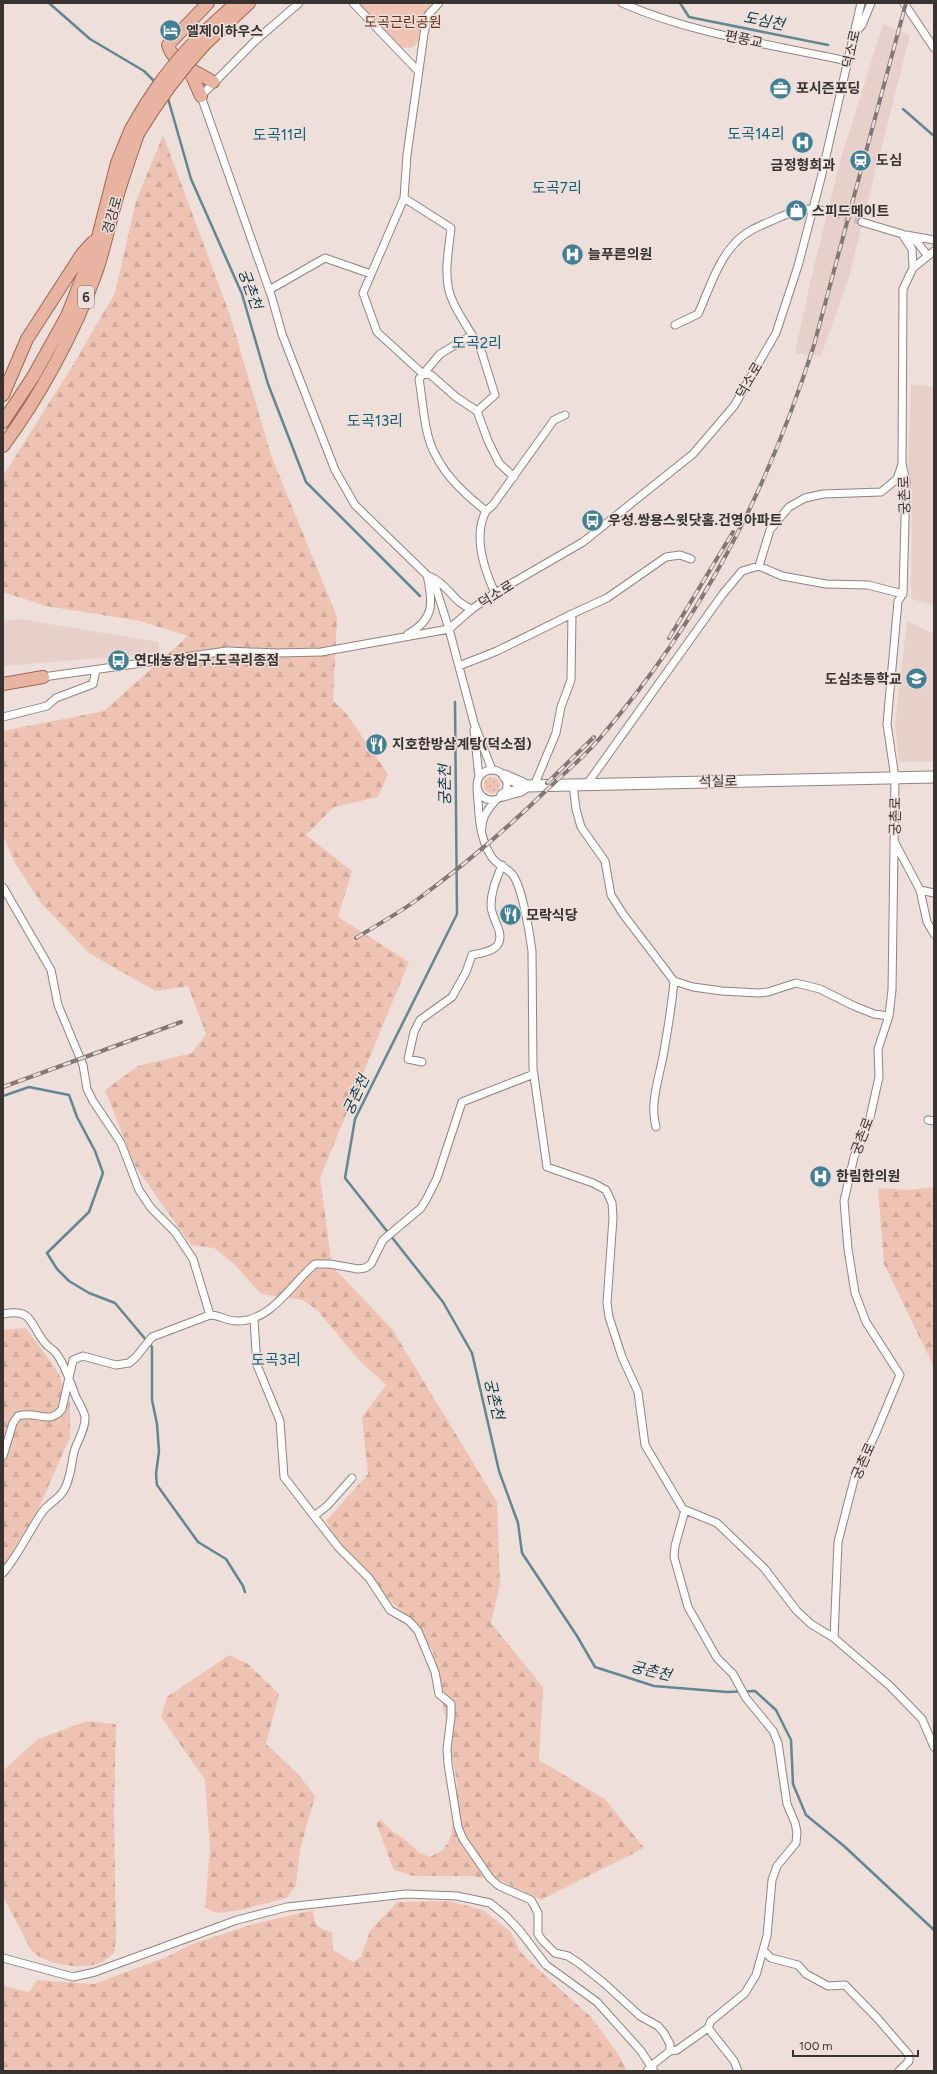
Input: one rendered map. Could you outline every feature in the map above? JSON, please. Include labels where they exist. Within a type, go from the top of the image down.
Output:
[{"type":"main road","points":[[208,3],[168,45],[170,51],[189,69],[213,82]]},
{"type":"main road","name":"경강로","points":[[203,40],[236,3]]},
{"type":"main road","name":"경강로","points":[[3,422],[33,377],[66,316],[98,237],[117,163],[135,132],[151,94],[176,61],[249,3]]},
{"type":"main road","points":[[189,69],[201,96]]},
{"type":"main road","name":"경강로","points":[[3,446],[15,430],[48,374],[75,322],[96,273],[135,132]]},
{"type":"main road","points":[[3,395],[27,339],[82,254],[98,237]]},
{"type":"main road","points":[[3,675],[43,677]]},
{"type":"main road","points":[[3,684],[43,677]]},
{"type":"street","points":[[299,3],[283,16],[213,82],[201,96],[269,290],[282,334],[335,470],[355,505],[434,582],[449,629],[474,723],[492,770],[487,770],[479,777]]},
{"type":"street","points":[[353,3],[418,71]]},
{"type":"street","points":[[439,3],[428,15],[418,71],[404,198],[393,228],[363,293],[377,332],[423,374],[431,375],[477,411],[488,441],[499,463],[514,477]]},
{"type":"street","name":"편풍교","points":[[622,3],[656,16],[700,29],[848,61]]},
{"type":"street","name":"덕소로","points":[[449,629],[472,608],[495,593],[583,542],[693,454],[734,406],[776,333],[798,266],[814,208],[861,3]]},
{"type":"street","points":[[854,34],[862,25],[871,3]]},
{"type":"street","points":[[904,3],[934,48]]},
{"type":"street","points":[[404,198],[451,228],[447,269],[449,290],[456,307],[480,346],[496,395],[477,411]]},
{"type":"street","points":[[675,325],[698,314],[720,263],[735,242],[753,229],[789,213],[814,208],[824,211]]},
{"type":"street","points":[[862,222],[902,234],[934,240]]},
{"type":"street","points":[[902,234],[917,242],[927,255]]},
{"type":"street","points":[[902,234],[912,250],[913,268]]},
{"type":"street","points":[[759,566],[770,530],[789,507],[804,498],[823,494],[881,492],[897,479],[902,464],[903,289],[913,268],[934,250]]},
{"type":"street","points":[[269,290],[325,258],[371,274]]},
{"type":"street","points":[[472,335],[440,354],[419,380],[428,431],[434,454],[446,472],[469,497],[486,511]]},
{"type":"street","points":[[495,593],[484,562],[480,539],[480,521],[486,511],[493,505],[514,477],[554,420],[565,415]]},
{"type":"street","name":"궁촌로","points":[[834,1638],[838,1542],[855,1476],[875,1435],[900,1375],[866,1322],[855,1293],[848,1249],[844,1201],[854,1157],[869,1122],[879,1077],[878,1049],[888,1016],[892,990],[895,778],[887,724],[898,602],[903,594],[906,482],[902,464]]},
{"type":"street","points":[[459,666],[497,651],[607,598],[666,557],[680,555],[691,559]]},
{"type":"street","points":[[587,784],[722,595],[742,571],[759,566],[782,576],[826,584],[868,585],[903,594]]},
{"type":"street","points":[[427,575],[441,582],[462,606],[472,608]]},
{"type":"street","points":[[402,638],[424,622],[430,612],[431,596],[427,575]]},
{"type":"street","points":[[477,788],[478,792],[486,799],[500,798],[530,786],[556,733],[561,707],[571,680],[572,614]]},
{"type":"street","points":[[43,677],[227,651],[278,653],[321,652],[449,629]]},
{"type":"street","points":[[3,717],[47,706],[56,698],[93,684],[96,670]]},
{"type":"street","points":[[474,723],[479,777],[477,788],[479,823],[491,857],[513,874],[521,895],[530,933],[532,950],[534,1074],[547,1167],[594,1183],[606,1190],[612,1203],[613,1218],[607,1303],[609,1318],[622,1357],[638,1392],[645,1445],[685,1510],[717,1523],[764,1568],[797,1611],[810,1624],[834,1638],[890,1686],[922,1719],[931,1731],[934,1747]]},
{"type":"street","name":"석실로","points":[[492,770],[501,772],[512,781],[530,786],[934,777]]},
{"type":"street","points":[[482,833],[482,820],[487,810],[500,798],[507,786],[505,776]]},
{"type":"street","points":[[573,784],[576,809],[581,827],[605,861],[611,894],[623,914],[674,981],[693,987],[722,991],[758,993],[768,992],[796,983],[820,989],[874,1014],[888,1016]]},
{"type":"street","points":[[894,841],[920,890],[927,922],[934,934]]},
{"type":"street","points":[[422,1062],[408,1059],[414,1032],[420,1020],[452,997],[466,972],[472,955],[491,952],[499,942],[500,933],[493,917],[491,905],[502,866]]},
{"type":"street","points":[[3,887],[52,970],[58,1005],[83,1065],[87,1089],[93,1101],[121,1143],[139,1190],[151,1208],[175,1232],[193,1259],[210,1315]]},
{"type":"street","points":[[920,890],[934,893]]},
{"type":"street","points":[[656,1127],[652,1116],[653,1106],[664,1050],[674,981]]},
{"type":"street","points":[[3,1456],[13,1423],[18,1416],[27,1413],[48,1418],[57,1416],[62,1409],[72,1360],[84,1356],[116,1365],[129,1363],[136,1357],[144,1345],[152,1337],[210,1315],[217,1315],[225,1320],[254,1320],[279,1302],[315,1264],[365,1268],[371,1264],[385,1239],[421,1208],[427,1198],[437,1178],[462,1102],[534,1074]]},
{"type":"street","points":[[3,1314],[13,1312],[24,1314],[31,1320],[39,1336],[56,1352],[69,1376],[85,1417],[83,1429],[74,1453],[71,1475],[64,1490],[57,1499],[44,1510],[19,1552],[3,1573]]},
{"type":"street","points":[[254,1320],[257,1365],[280,1421],[284,1477],[339,1548],[369,1578],[390,1610],[409,1621],[422,1638],[424,1648],[435,1672],[439,1694],[451,1704],[447,1749],[450,1781],[458,1827],[463,1839],[490,1878],[499,1886],[531,1900],[538,1913],[538,1934],[542,1940],[555,1953],[568,1956],[580,1964],[604,1983],[640,2016],[658,2026],[667,2039],[670,2052]]},
{"type":"street","points":[[314,1516],[327,1506],[352,1478]]},
{"type":"street","points":[[3,1958],[73,1978],[95,1972],[237,1920],[287,1907],[406,1894],[457,1896],[490,1903],[506,1916],[520,1930],[546,1965],[596,2002],[641,2050],[651,2069],[670,2052],[677,2050],[708,2028],[711,2021],[745,1993],[756,1975],[764,1951],[770,1916],[772,1880],[777,1866],[796,1843],[797,1832],[796,1823],[785,1794],[778,1743],[772,1731],[746,1698],[733,1674],[717,1658],[688,1607],[674,1557],[675,1546],[685,1510]]},
{"type":"street","points":[[764,1951],[771,1958],[798,1965],[806,1974],[828,1986],[845,1985],[878,2018],[909,2055],[909,2061],[899,2071]]},
{"type":"street","points":[[708,2028],[734,2061],[738,2071]]},
{"type":"shaded area","points":[[883,24],[910,35],[848,280],[821,356],[795,353],[811,279],[841,158]]},
{"type":"shaded area","points":[[911,384],[934,387],[934,605],[911,599],[912,488],[908,468]]},
{"type":"shaded area","points":[[19,619],[158,642],[160,653],[3,666],[3,621]]},
{"type":"shaded area","name":"도심초등학교","points":[[907,621],[934,634],[934,761],[899,762],[895,725]]},
{"type":"green space","name":"도곡근린공원","points":[[357,3],[432,3],[424,14],[417,44],[413,47],[407,48],[398,46]]},
{"type":"green space","points":[[163,135],[230,315],[271,455],[337,617],[333,701],[345,712],[388,774],[378,797],[334,807],[306,835],[352,871],[338,917],[409,962],[320,1178],[332,1266],[392,1329],[497,1502],[500,1584],[491,1623],[543,1687],[539,1760],[605,1799],[644,1848],[541,1900],[502,1881],[472,1876],[413,1876],[394,1870],[376,1823],[381,1820],[393,1832],[403,1838],[420,1853],[430,1857],[443,1850],[449,1841],[452,1832],[457,1783],[434,1654],[417,1624],[353,1569],[326,1521],[368,1474],[362,1417],[386,1385],[358,1359],[317,1310],[303,1300],[261,1294],[234,1264],[214,1248],[191,1245],[135,1166],[105,1090],[138,1066],[192,1053],[206,1034],[188,986],[155,991],[89,953],[41,903],[15,863],[3,835],[3,731],[104,711],[188,636],[140,621],[46,606],[3,592],[3,476],[70,370],[115,293],[136,201]]},
{"type":"green space","points":[[489,777],[495,777],[500,782],[498,791],[495,793],[489,793],[484,788],[484,782]]},
{"type":"green space","points":[[934,1187],[934,1367],[884,1264],[878,1188],[908,1190]]},
{"type":"green space","points":[[26,1328],[58,1372],[70,1403],[70,1437],[37,1512],[3,1567],[3,1330]]},
{"type":"green space","points":[[229,1655],[248,1664],[279,1694],[266,1744],[298,1774],[315,1796],[300,1850],[296,1885],[287,1898],[240,1910],[218,1913],[205,1908],[210,1849],[205,1780],[161,1717],[167,1697]]},
{"type":"green space","points":[[87,1721],[116,1724],[114,1814],[116,1938],[114,1953],[105,1960],[94,1965],[75,1966],[54,1963],[37,1955],[31,1950],[3,1896],[3,1775],[4,1770],[38,1739]]},
{"type":"green space","points":[[448,1901],[483,1910],[511,1932],[520,1951],[530,1962],[591,2017],[618,2054],[627,2071],[3,2071],[3,1986],[29,1992],[37,1980],[94,1984],[169,1956],[189,1945],[254,1924],[313,1910],[314,1919],[318,1926],[332,1932],[333,1950],[353,1962],[361,1957],[370,1931],[397,1902]]},
{"type":"waterway","name":"궁촌천","points":[[49,3],[90,39],[144,71],[156,83]]},
{"type":"waterway","name":"도심천","points":[[680,3],[689,17],[828,45]]},
{"type":"waterway","name":"궁촌천","points":[[167,95],[191,179],[242,294],[268,384],[306,482],[420,596]]},
{"type":"waterway","name":"도심천","points":[[903,109],[934,136]]},
{"type":"waterway","name":"궁촌천","points":[[455,702],[457,914],[355,1119],[345,1178],[443,1302],[472,1353],[499,1471],[518,1523],[522,1553],[577,1636],[595,1667],[654,1686],[727,1692],[755,1691],[776,1710],[791,1740],[793,1784],[806,1815],[844,1846],[934,1930]]},
{"type":"waterway","points":[[3,1096],[29,1087],[69,1095],[77,1117],[95,1151],[103,1173],[89,1212],[47,1253],[57,1269],[69,1281],[89,1293],[115,1303],[152,1347],[152,1400],[157,1424],[159,1451],[156,1474],[157,1485],[198,1542],[226,1559],[243,1586],[245,1592]]},
{"type":"tunnel","points":[[824,211],[862,222]]},
{"type":"railway","points":[[356,938],[411,904],[471,858],[583,756],[595,744],[636,693],[669,648],[700,601],[727,553],[775,452],[814,345],[906,3]]},
{"type":"railway","points":[[669,638],[733,532]]},
{"type":"railway","points":[[547,783],[594,737]]},
{"type":"railway","points":[[3,1087],[181,1022]]},
{"type":"place","name":"엘제이하우스","points":[[170,31]]},
{"type":"place","name":"포시즌포딩","points":[[780,88]]},
{"type":"place","name":"금정형회과","points":[[803,143]]},
{"type":"place","name":"도심","points":[[861,160]]},
{"type":"place","name":"스피드메이트","points":[[796,211]]},
{"type":"place","name":"늘푸른의원","points":[[573,254]]},
{"type":"place","name":"우성.쌍용스윗닷홈.건영아파트","points":[[592,520]]},
{"type":"place","name":"연대농장입구.도곡리종점","points":[[118,660]]},
{"type":"place","name":"도심초등학교","points":[[917,679]]},
{"type":"place","name":"지호한방삼계탕(덕소점)","points":[[376,744]]},
{"type":"place","name":"모락식당","points":[[511,915]]},
{"type":"place","name":"한림한의원","points":[[820,1176]]},
{"type":"district","name":"도곡14리","points":[[756,134]]},
{"type":"district","name":"도곡11리","points":[[280,135]]},
{"type":"district","name":"도곡7리","points":[[557,188]]},
{"type":"district","name":"도곡2리","points":[[477,343]]},
{"type":"district","name":"도곡13리","points":[[375,421]]},
{"type":"district","name":"도곡3리","points":[[276,1360]]}]
